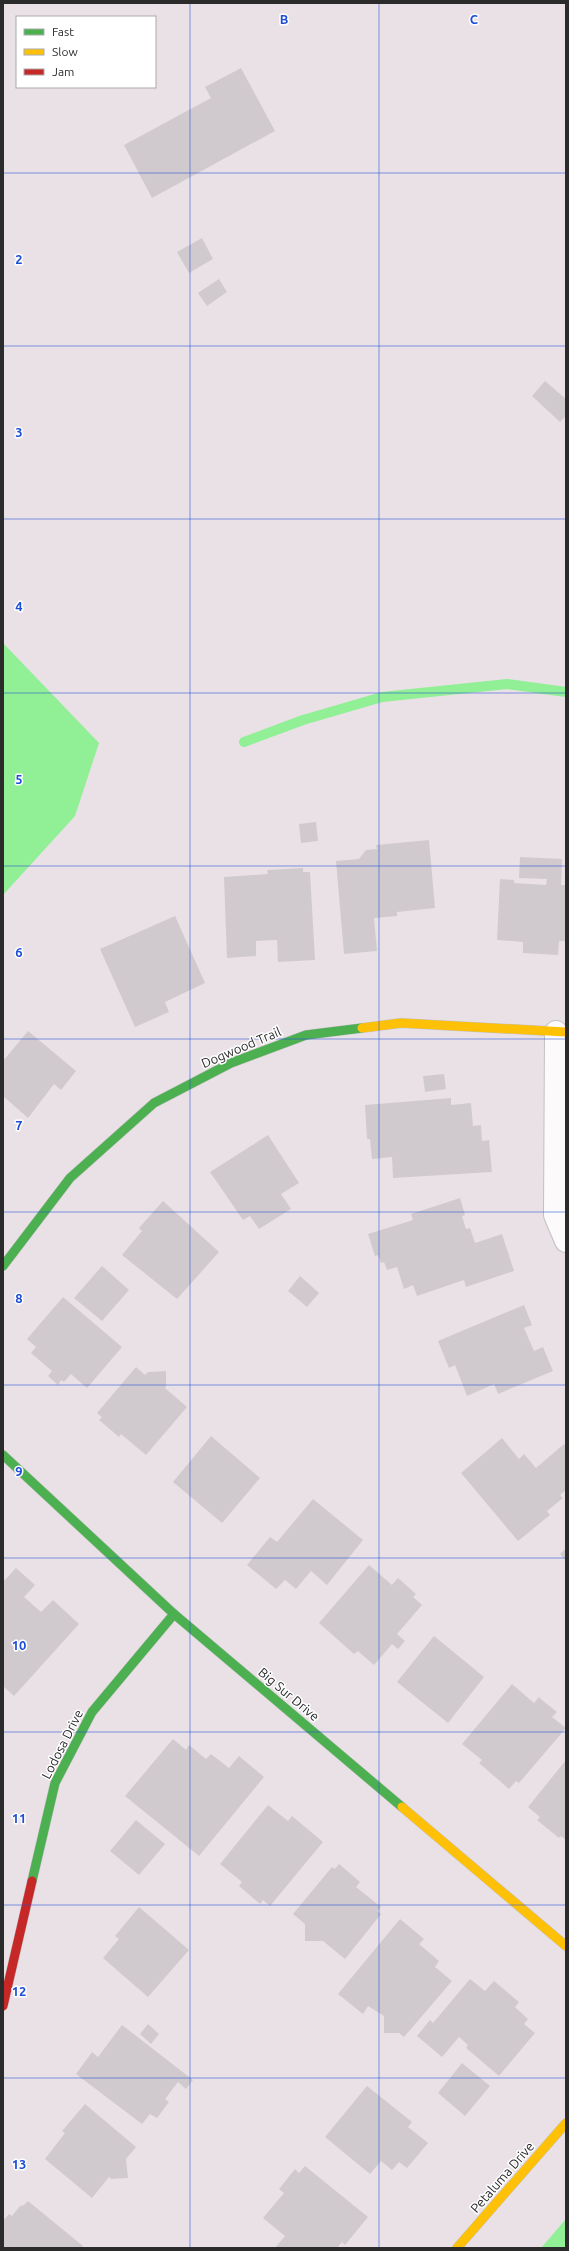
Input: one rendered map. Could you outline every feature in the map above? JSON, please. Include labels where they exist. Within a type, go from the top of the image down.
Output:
[{"type":"street","name":"Dogwood Trail","points":[[3,1266],[70,1178],[154,1103],[231,1063],[306,1035],[401,1023],[561,1032]]},
{"type":"street","points":[[561,1032],[555,1215],[566,1241]]},
{"type":"street","name":"Big Sur Drive","points":[[3,1455],[174,1614],[566,1946]]},
{"type":"street","name":"Lodosa Drive","points":[[3,2006],[55,1783],[92,1712],[174,1614]]},
{"type":"street","name":"Petaluma Drive","points":[[457,2248],[566,2123]]},
{"type":"shaded area","points":[[3,643],[99,743],[75,816],[3,895]]},
{"type":"shaded area","points":[[566,2219],[566,2248],[541,2248]]},
{"type":"building","points":[[241,68],[275,131],[152,198],[124,145],[211,98],[205,87]]},
{"type":"building","points":[[202,238],[213,259],[189,273],[177,252]]},
{"type":"building","points":[[219,279],[227,292],[207,306],[198,293]]},
{"type":"building","points":[[545,381],[566,399],[566,416],[560,422],[532,396]]},
{"type":"building","points":[[316,822],[318,841],[301,843],[299,824]]},
{"type":"building","points":[[429,840],[435,908],[397,912],[397,916],[374,918],[377,951],[344,954],[336,861],[359,859],[366,850],[377,849],[376,845]]},
{"type":"building","points":[[520,857],[562,859],[561,885],[566,885],[566,941],[559,941],[558,955],[523,953],[523,942],[497,940],[500,879],[514,880],[514,883],[546,885],[547,879],[519,878]]},
{"type":"building","points":[[303,868],[303,872],[310,872],[315,960],[278,962],[277,940],[256,941],[256,956],[227,958],[224,877],[268,874],[267,870]]},
{"type":"building","points":[[175,916],[205,983],[165,1002],[169,1012],[135,1027],[100,949]]},
{"type":"building","points":[[28,1031],[76,1071],[61,1090],[54,1084],[28,1118],[3,1096],[3,1061]]},
{"type":"building","points":[[444,1074],[446,1089],[425,1092],[423,1076]]},
{"type":"building","points":[[451,1098],[451,1105],[471,1103],[473,1126],[481,1125],[482,1141],[489,1140],[492,1172],[393,1178],[392,1157],[372,1159],[370,1139],[367,1139],[365,1105]]},
{"type":"building","points":[[268,1135],[299,1183],[281,1194],[291,1209],[259,1229],[250,1216],[243,1220],[210,1172]]},
{"type":"building","points":[[460,1198],[465,1215],[462,1216],[466,1229],[470,1228],[475,1243],[502,1234],[514,1271],[466,1287],[464,1280],[417,1296],[413,1285],[404,1289],[397,1267],[387,1270],[384,1262],[381,1263],[378,1255],[375,1256],[368,1234],[413,1220],[411,1214]]},
{"type":"building","points":[[163,1201],[219,1252],[177,1299],[122,1255],[142,1231],[139,1228]]},
{"type":"building","points":[[102,1266],[129,1290],[102,1321],[74,1298]]},
{"type":"building","points":[[300,1276],[319,1293],[307,1307],[288,1291]]},
{"type":"building","points":[[63,1297],[122,1347],[87,1388],[71,1374],[64,1382],[61,1380],[58,1385],[48,1376],[52,1371],[31,1353],[36,1347],[27,1339]]},
{"type":"building","points":[[524,1305],[532,1325],[524,1328],[534,1351],[543,1347],[553,1371],[498,1394],[494,1384],[467,1396],[455,1365],[449,1368],[438,1341]]},
{"type":"building","points":[[136,1367],[145,1375],[148,1372],[166,1371],[165,1388],[187,1407],[146,1455],[121,1434],[119,1437],[99,1420],[102,1417],[97,1413]]},
{"type":"building","points":[[211,1436],[260,1478],[222,1523],[173,1482]]},
{"type":"building","points":[[502,1438],[519,1459],[524,1454],[536,1468],[564,1444],[566,1446],[566,1490],[560,1495],[563,1498],[547,1511],[550,1515],[518,1541],[461,1473]]},
{"type":"building","points":[[313,1499],[363,1540],[327,1585],[311,1571],[296,1589],[285,1580],[276,1589],[247,1565],[270,1537],[277,1542]]},
{"type":"building","points":[[566,1548],[566,1561],[560,1554]]},
{"type":"building","points":[[369,1565],[392,1585],[398,1578],[416,1594],[413,1597],[422,1605],[397,1634],[405,1641],[398,1649],[392,1644],[374,1665],[358,1651],[354,1654],[319,1623]]},
{"type":"building","points":[[16,1568],[35,1585],[24,1597],[41,1612],[53,1600],[79,1624],[14,1696],[3,1686],[3,1582]]},
{"type":"building","points":[[434,1636],[484,1677],[448,1723],[397,1682]]},
{"type":"building","points":[[512,1684],[534,1703],[539,1697],[557,1712],[552,1717],[566,1728],[519,1783],[516,1781],[509,1789],[479,1763],[482,1760],[462,1744]]},
{"type":"building","points":[[173,1739],[186,1750],[189,1745],[206,1759],[211,1754],[229,1768],[239,1756],[264,1777],[199,1856],[125,1796]]},
{"type":"building","points":[[566,1760],[566,1840],[561,1836],[559,1838],[537,1820],[540,1817],[528,1807]]},
{"type":"building","points":[[268,1805],[288,1821],[292,1816],[323,1842],[270,1906],[263,1900],[260,1904],[239,1886],[242,1882],[220,1864]]},
{"type":"building","points":[[136,1820],[165,1844],[139,1875],[110,1851]]},
{"type":"building","points":[[339,1864],[360,1882],[356,1887],[381,1907],[377,1911],[381,1914],[345,1959],[323,1941],[305,1941],[305,1924],[293,1914],[332,1867],[335,1869]]},
{"type":"building","points":[[139,1907],[189,1950],[148,1997],[103,1958],[119,1939],[115,1936]]},
{"type":"building","points":[[400,1919],[424,1939],[419,1944],[439,1961],[435,1967],[452,1981],[404,2037],[399,2033],[384,2033],[384,2016],[368,2006],[363,2014],[338,1994]]},
{"type":"building","points":[[470,1979],[485,1991],[494,1981],[519,2002],[515,2007],[528,2019],[524,2024],[535,2033],[499,2076],[466,2048],[468,2045],[459,2037],[442,2057],[417,2036],[430,2020],[433,2023]]},
{"type":"building","points":[[148,2024],[159,2034],[151,2044],[140,2034]]},
{"type":"building","points":[[122,2025],[193,2080],[186,2089],[178,2082],[165,2099],[169,2102],[157,2118],[150,2114],[142,2124],[76,2074],[92,2052],[98,2057]]},
{"type":"building","points":[[462,2063],[490,2086],[465,2116],[438,2093]]},
{"type":"building","points":[[367,2086],[412,2122],[408,2127],[428,2143],[407,2168],[399,2162],[392,2170],[381,2161],[370,2174],[325,2137]]},
{"type":"building","points":[[85,2104],[136,2147],[126,2159],[128,2178],[111,2179],[109,2177],[92,2198],[45,2159],[65,2133],[62,2131]]},
{"type":"building","points":[[305,2166],[368,2217],[345,2245],[342,2242],[337,2248],[275,2248],[285,2236],[263,2218],[284,2193],[279,2189],[295,2169],[299,2173]]},
{"type":"building","points":[[28,2201],[83,2246],[81,2248],[3,2248],[3,2221],[9,2214],[12,2216],[20,2206],[24,2205]]},
{"type":"waterway","points":[[244,742],[303,720],[382,697],[507,684],[566,692]]},
{"type":"traffic: fast","points":[[3,1266],[70,1178],[154,1103],[231,1063],[306,1035],[362,1028]]},
{"type":"traffic: fast","points":[[3,1455],[174,1614],[402,1807]]},
{"type":"traffic: fast","points":[[32,1881],[55,1783],[92,1712],[174,1614]]},
{"type":"traffic: slow","points":[[362,1028],[401,1023],[566,1032]]},
{"type":"traffic: slow","points":[[402,1807],[566,1946]]},
{"type":"traffic: slow","points":[[457,2248],[566,2123]]},
{"type":"traffic: jam","points":[[3,2006],[32,1881]]}]
